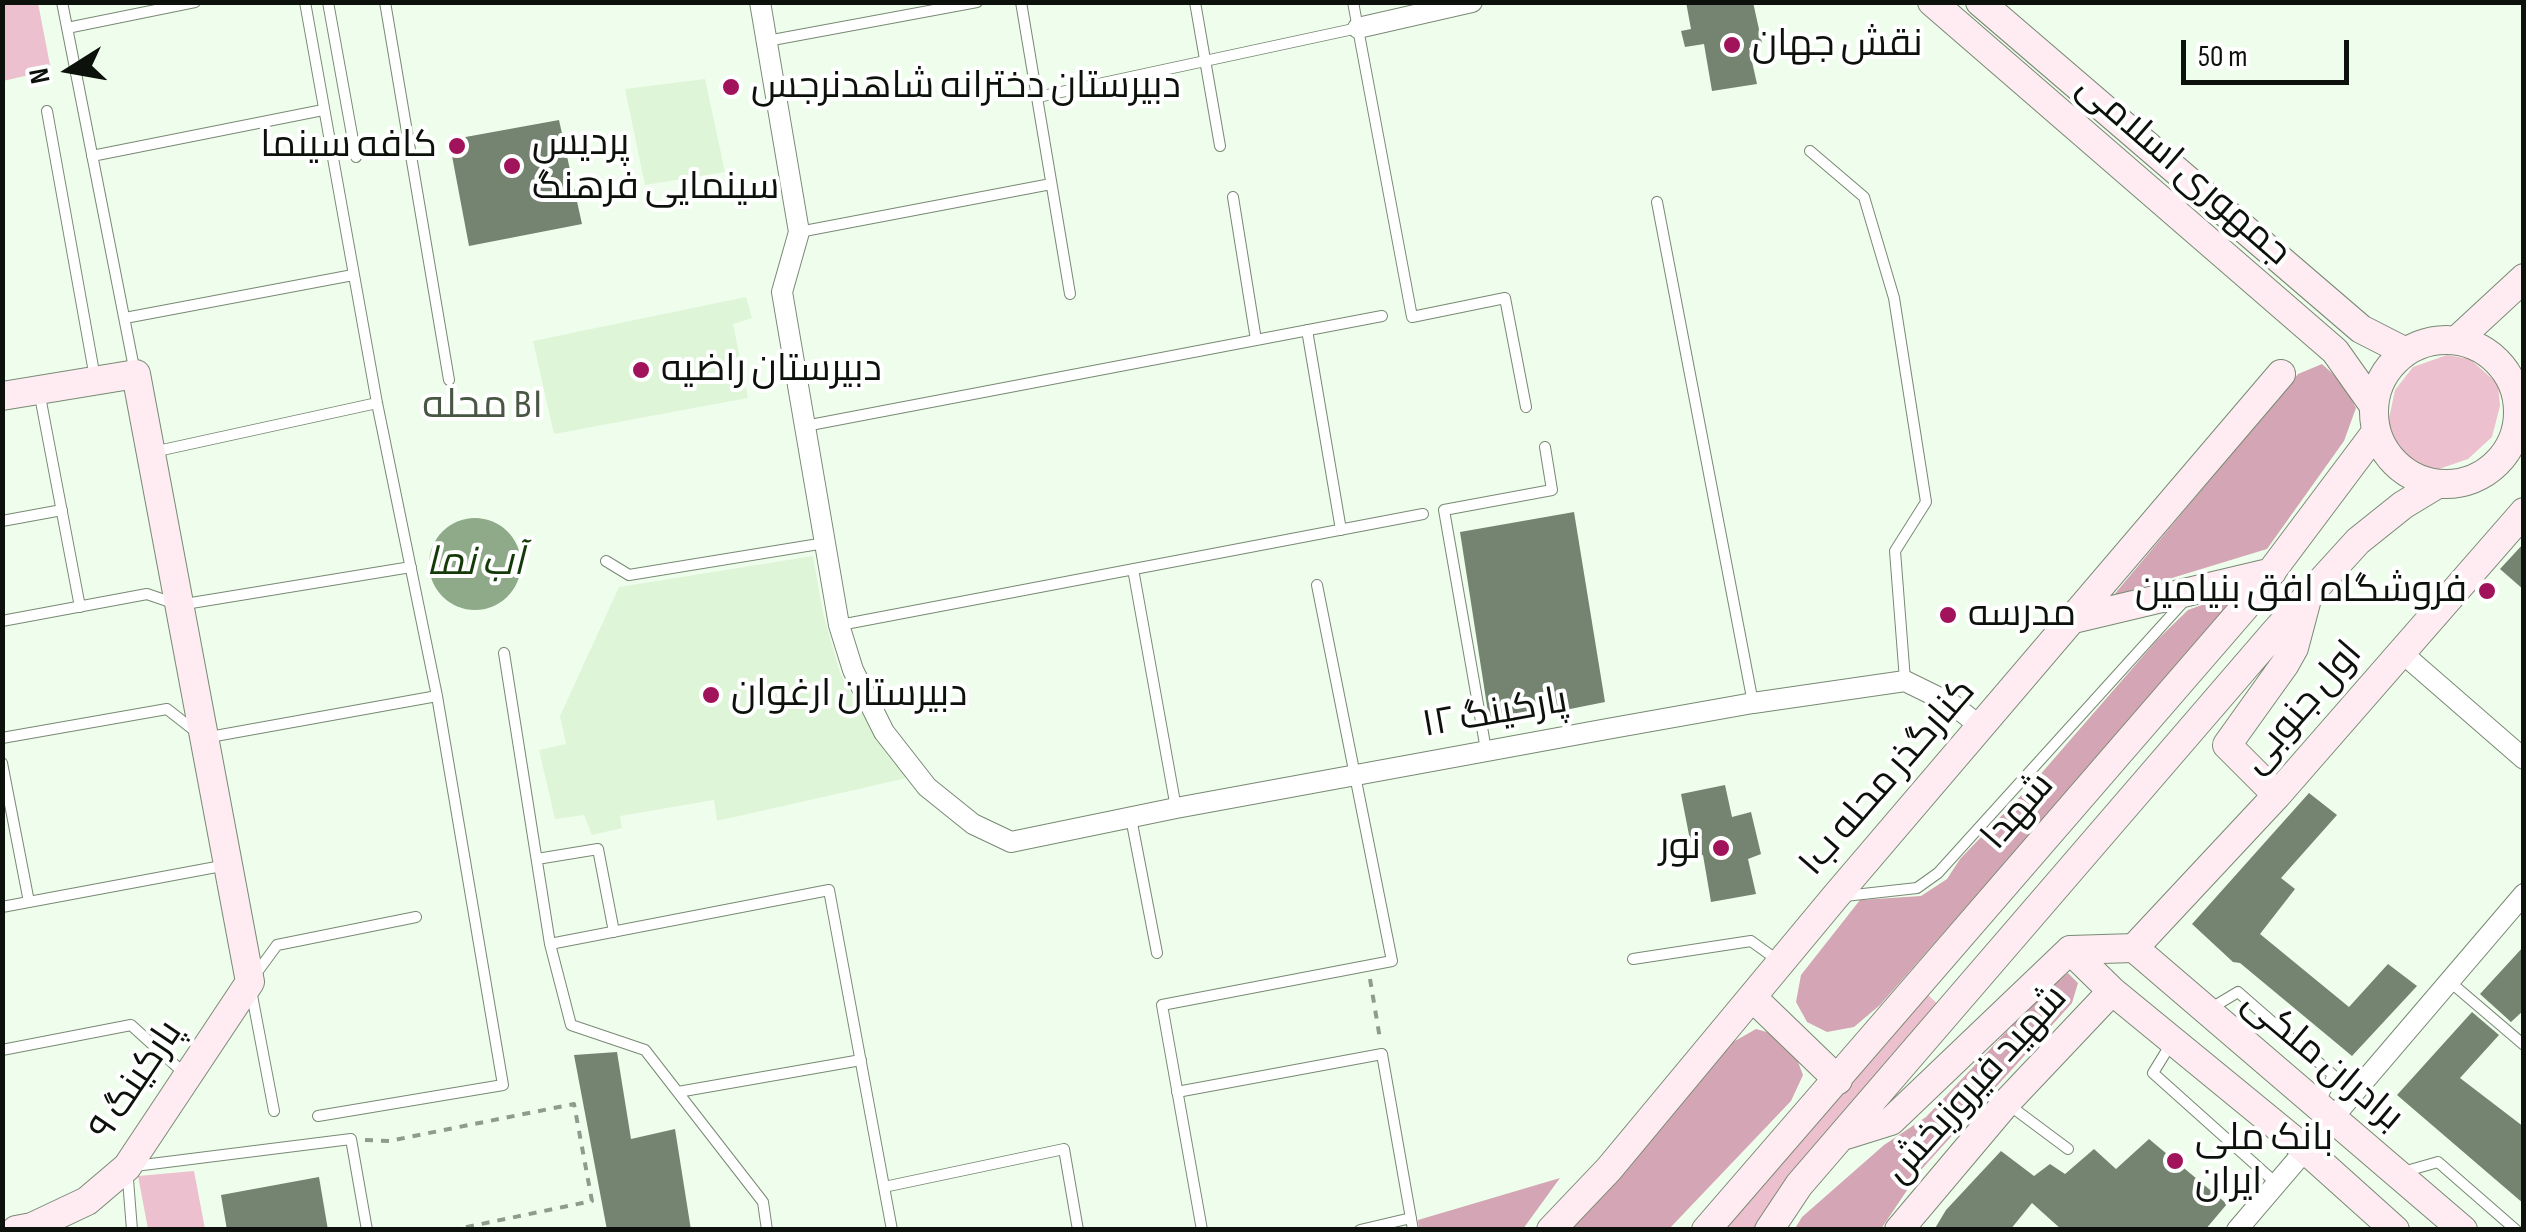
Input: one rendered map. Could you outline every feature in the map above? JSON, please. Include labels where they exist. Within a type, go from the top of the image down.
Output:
[{"type":"main road","name":"جمهوری اسلامی","points":[[1932,2],[2335,351],[2375,419]]},
{"type":"main road","name":"جمهوری اسلامی","points":[[1980,2],[2361,329],[2406,352]]},
{"type":"main road","points":[[2457,340],[2524,278]]},
{"type":"main road","points":[[2439,340],[2457,340],[2479,347],[2498,361],[2521,395],[2518,426],[2510,447],[2479,478],[2436,485],[2398,468],[2385,452],[2375,419],[2378,384],[2406,352],[2439,340]]},
{"type":"main road","points":[[2,396],[136,374],[250,982]]},
{"type":"main road","name":"کنارگذر محله ب۱","points":[[1551,1230],[1609,1169],[1780,962],[2281,374]]},
{"type":"main road","name":"شهدا","points":[[1706,1230],[2272,572],[2375,419]]},
{"type":"main road","name":"شهدا","points":[[1770,1230],[1799,1185],[2308,595],[2358,540],[2436,485]]},
{"type":"main road","name":"اول جنوبی","points":[[2134,948],[2277,795],[2524,512]]},
{"type":"main road","points":[[2074,620],[2272,572]]},
{"type":"main road","points":[[2277,795],[2227,744],[2294,648],[2308,595]]},
{"type":"main road","points":[[1842,1137],[1891,1120],[2070,950],[2134,948]]},
{"type":"main road","name":"برادران ملکی","points":[[2134,948],[2463,1230]]},
{"type":"main road","name":"برادران ملکی","points":[[2070,950],[2112,991],[2306,1150],[2380,1223]]},
{"type":"main road","name":"پارکینگ ۹","points":[[16,1230],[87,1202],[128,1167],[250,982]]},
{"type":"main road","name":"شهید فیروزبخش","points":[[1899,1230],[2006,1103],[2112,991]]},
{"type":"main road","points":[[1752,997],[1838,1080]]},
{"type":"street","points":[[760,2],[800,232],[782,292],[839,625]]},
{"type":"street","points":[[1358,28],[1472,2]]},
{"type":"street","name":"پارکینگ ۱۲","points":[[839,625],[853,670],[884,732],[906,760],[928,787],[973,824],[1011,842],[1176,808],[1753,703],[1905,682]]},
{"type":"street","points":[[2401,652],[2524,759]]},
{"type":"street","points":[[1905,682],[1952,704],[1981,727]]},
{"type":"street","points":[[2236,1230],[2306,1150],[2326,1111],[2449,981],[2524,894]]},
{"type":"lane","points":[[62,2],[136,374]]},
{"type":"lane","points":[[66,28],[195,2]]},
{"type":"lane","points":[[305,2],[377,403],[437,696],[503,1084],[318,1116]]},
{"type":"lane","points":[[328,2],[356,157]]},
{"type":"lane","points":[[384,2],[449,380]]},
{"type":"lane","points":[[767,42],[977,2]]},
{"type":"lane","points":[[1021,2],[1070,294]]},
{"type":"lane","points":[[1195,2],[1220,146]]},
{"type":"lane","points":[[1354,2],[1412,318],[1506,298],[1526,407]]},
{"type":"lane","points":[[1038,96],[1358,28]]},
{"type":"lane","points":[[92,156],[324,110]]},
{"type":"lane","points":[[47,111],[96,379]]},
{"type":"lane","points":[[1810,151],[1864,197],[1894,298],[1926,502],[1895,551],[1905,682]]},
{"type":"lane","points":[[800,232],[1052,184]]},
{"type":"lane","points":[[1233,197],[1256,340]]},
{"type":"lane","points":[[1658,202],[1753,703]]},
{"type":"lane","points":[[124,318],[353,275]]},
{"type":"lane","points":[[804,426],[1382,316]]},
{"type":"lane","points":[[1307,330],[1341,530]]},
{"type":"lane","points":[[39,390],[80,606]]},
{"type":"lane","points":[[150,452],[377,403]]},
{"type":"lane","points":[[1486,751],[1444,510],[1552,490],[1544,447]]},
{"type":"lane","points":[[2,521],[62,510]]},
{"type":"lane","points":[[839,625],[1423,514]]},
{"type":"lane","points":[[606,561],[628,574],[824,543]]},
{"type":"lane","points":[[2,621],[147,594],[179,605],[411,567]]},
{"type":"lane","points":[[1133,569],[1176,808]]},
{"type":"lane","points":[[1202,1230],[1162,1005],[1392,961],[1317,585]]},
{"type":"lane","points":[[1835,897],[1917,888],[1938,872],[2193,591]]},
{"type":"lane","points":[[504,652],[550,944],[571,1025],[645,1050],[764,1202],[768,1230]]},
{"type":"lane","points":[[2,738],[168,708],[204,738],[437,696]]},
{"type":"lane","points":[[2,763],[29,902]]},
{"type":"lane","points":[[1131,818],[1157,952]]},
{"type":"lane","points":[[536,859],[598,849],[614,932]]},
{"type":"lane","points":[[2,907],[228,865]]},
{"type":"lane","points":[[550,944],[830,890],[892,1230]]},
{"type":"lane","points":[[274,1111],[250,982],[277,945],[416,917]]},
{"type":"lane","points":[[1633,959],[1751,940],[1780,962]]},
{"type":"lane","points":[[2449,981],[2524,1045]]},
{"type":"lane","points":[[2,1050],[131,1024],[186,1075]]},
{"type":"lane","points":[[2173,1042],[2153,1072],[2277,1184]]},
{"type":"lane","points":[[1177,1092],[1382,1054],[1412,1224],[1360,1230]]},
{"type":"lane","points":[[678,1092],[861,1060]]},
{"type":"lane","points":[[2006,1103],[2068,1149]]},
{"type":"lane","points":[[132,1230],[128,1167],[351,1139],[367,1230]]},
{"type":"lane","points":[[884,1187],[1064,1149],[1078,1230]]},
{"type":"lane","points":[[2398,1173],[2438,1162],[2516,1230]]},
{"type":"path","points":[[1367,966],[1382,1054]]},
{"type":"path","points":[[351,1139],[389,1141],[574,1104],[592,1201],[452,1230]]},
{"type":"shaded area","points":[[2,3],[38,3],[51,70],[3,81]]},
{"type":"shaded area","points":[[705,79],[725,172],[645,185],[625,89]]},
{"type":"shaded area","name":"دبیرستان راضیه","points":[[746,297],[752,318],[733,324],[748,398],[554,434],[533,341]]},
{"type":"shaded area","points":[[2447,355],[2470,359],[2498,384],[2500,406],[2492,437],[2468,459],[2439,469],[2412,464],[2396,446],[2388,423],[2395,390],[2413,367]]},
{"type":"shaded area","points":[[2322,364],[2343,383],[2356,408],[2344,441],[2267,549],[2113,596],[2298,374]]},
{"type":"shaded area","name":"دبیرستان ارغوان","points":[[813,556],[823,613],[840,673],[877,740],[907,778],[717,821],[714,800],[620,816],[622,828],[592,835],[584,815],[555,819],[539,750],[566,744],[560,716],[619,587]]},
{"type":"shaded area","points":[[2246,589],[1880,1005],[1854,1027],[1827,1032],[1807,1022],[1796,1002],[1801,975],[1860,900],[1921,896],[1947,879],[1960,859],[2032,784],[2157,640],[2188,610]]},
{"type":"shaded area","points":[[2068,973],[2078,983],[2072,1003],[1920,1171],[1881,1229],[1794,1230],[1802,1217],[1884,1145],[1926,1117],[2041,995]]},
{"type":"shaded area","points":[[1927,994],[1940,1006],[1759,1229],[1721,1230]]},
{"type":"shaded area","points":[[1756,1029],[1774,1034],[1795,1054],[1803,1075],[1791,1101],[1669,1229],[1566,1230],[1726,1046]]},
{"type":"shaded area","points":[[194,1171],[205,1229],[148,1229],[138,1176]]},
{"type":"shaded area","points":[[1560,1178],[1523,1229],[1419,1229],[1418,1220]]},
{"type":"water","name":"آب نما","points":[[475,518],[493,522],[507,532],[517,546],[521,564],[517,582],[507,596],[493,606],[475,610],[457,606],[443,596],[433,582],[429,564],[433,546],[443,532],[457,522]]},
{"type":"building","name":"نقش جهان","points":[[1686,2],[1753,2],[1762,43],[1749,48],[1757,84],[1712,91],[1704,44],[1685,47],[1681,31],[1691,29]]},
{"type":"building","name":"پردیس سینمایی فرهنگ","points":[[559,120],[582,224],[469,246],[449,140]]},
{"type":"building","points":[[1574,512],[1605,702],[1490,725],[1460,532]]},
{"type":"building","points":[[2524,543],[2524,590],[2500,569]]},
{"type":"building","name":"نور","points":[[1725,785],[1732,817],[1751,812],[1761,854],[1748,859],[1756,894],[1711,902],[1703,855],[1684,858],[1680,842],[1690,840],[1681,794]]},
{"type":"building","points":[[2309,793],[2337,815],[2281,878],[2295,889],[2260,934],[2349,1007],[2388,964],[2417,986],[2352,1056],[2240,963],[2233,962],[2192,924]]},
{"type":"building","points":[[2524,946],[2524,1010],[2511,1022],[2480,994]]},
{"type":"building","points":[[2472,1012],[2499,1035],[2460,1078],[2524,1127],[2524,1204],[2397,1095]]},
{"type":"building","points":[[617,1052],[631,1139],[675,1129],[691,1230],[607,1230],[574,1055]]},
{"type":"building","points":[[2149,1139],[2227,1204],[2205,1230],[2062,1230],[2032,1203],[2010,1230],[1934,1230],[1946,1210],[2001,1151],[2034,1176],[2050,1164],[2065,1174],[2094,1149],[2116,1169]]},
{"type":"building","points":[[319,1177],[328,1230],[227,1230],[221,1195]]},
{"type":"place","name":"نقش جهان","points":[[1732,45]]},
{"type":"place","name":"دبیرستان دخترانه شاهدنرجس","points":[[731,87]]},
{"type":"place","name":"کافه سینما","points":[[457,146]]},
{"type":"place","name":"پردیس سینمایی فرهنگ","points":[[512,166]]},
{"type":"place","name":"دبیرستان راضیه","points":[[641,370]]},
{"type":"place","name":"فروشگاه افق بنیامین","points":[[2487,591]]},
{"type":"place","name":"مدرسه","points":[[1948,615]]},
{"type":"place","name":"دبیرستان ارغوان","points":[[711,695]]},
{"type":"place","name":"نور","points":[[1721,848]]},
{"type":"place","name":"بانک ملی ایران","points":[[2175,1161]]},
{"type":"district","name":"محله B۱","points":[[483,407]]}]
